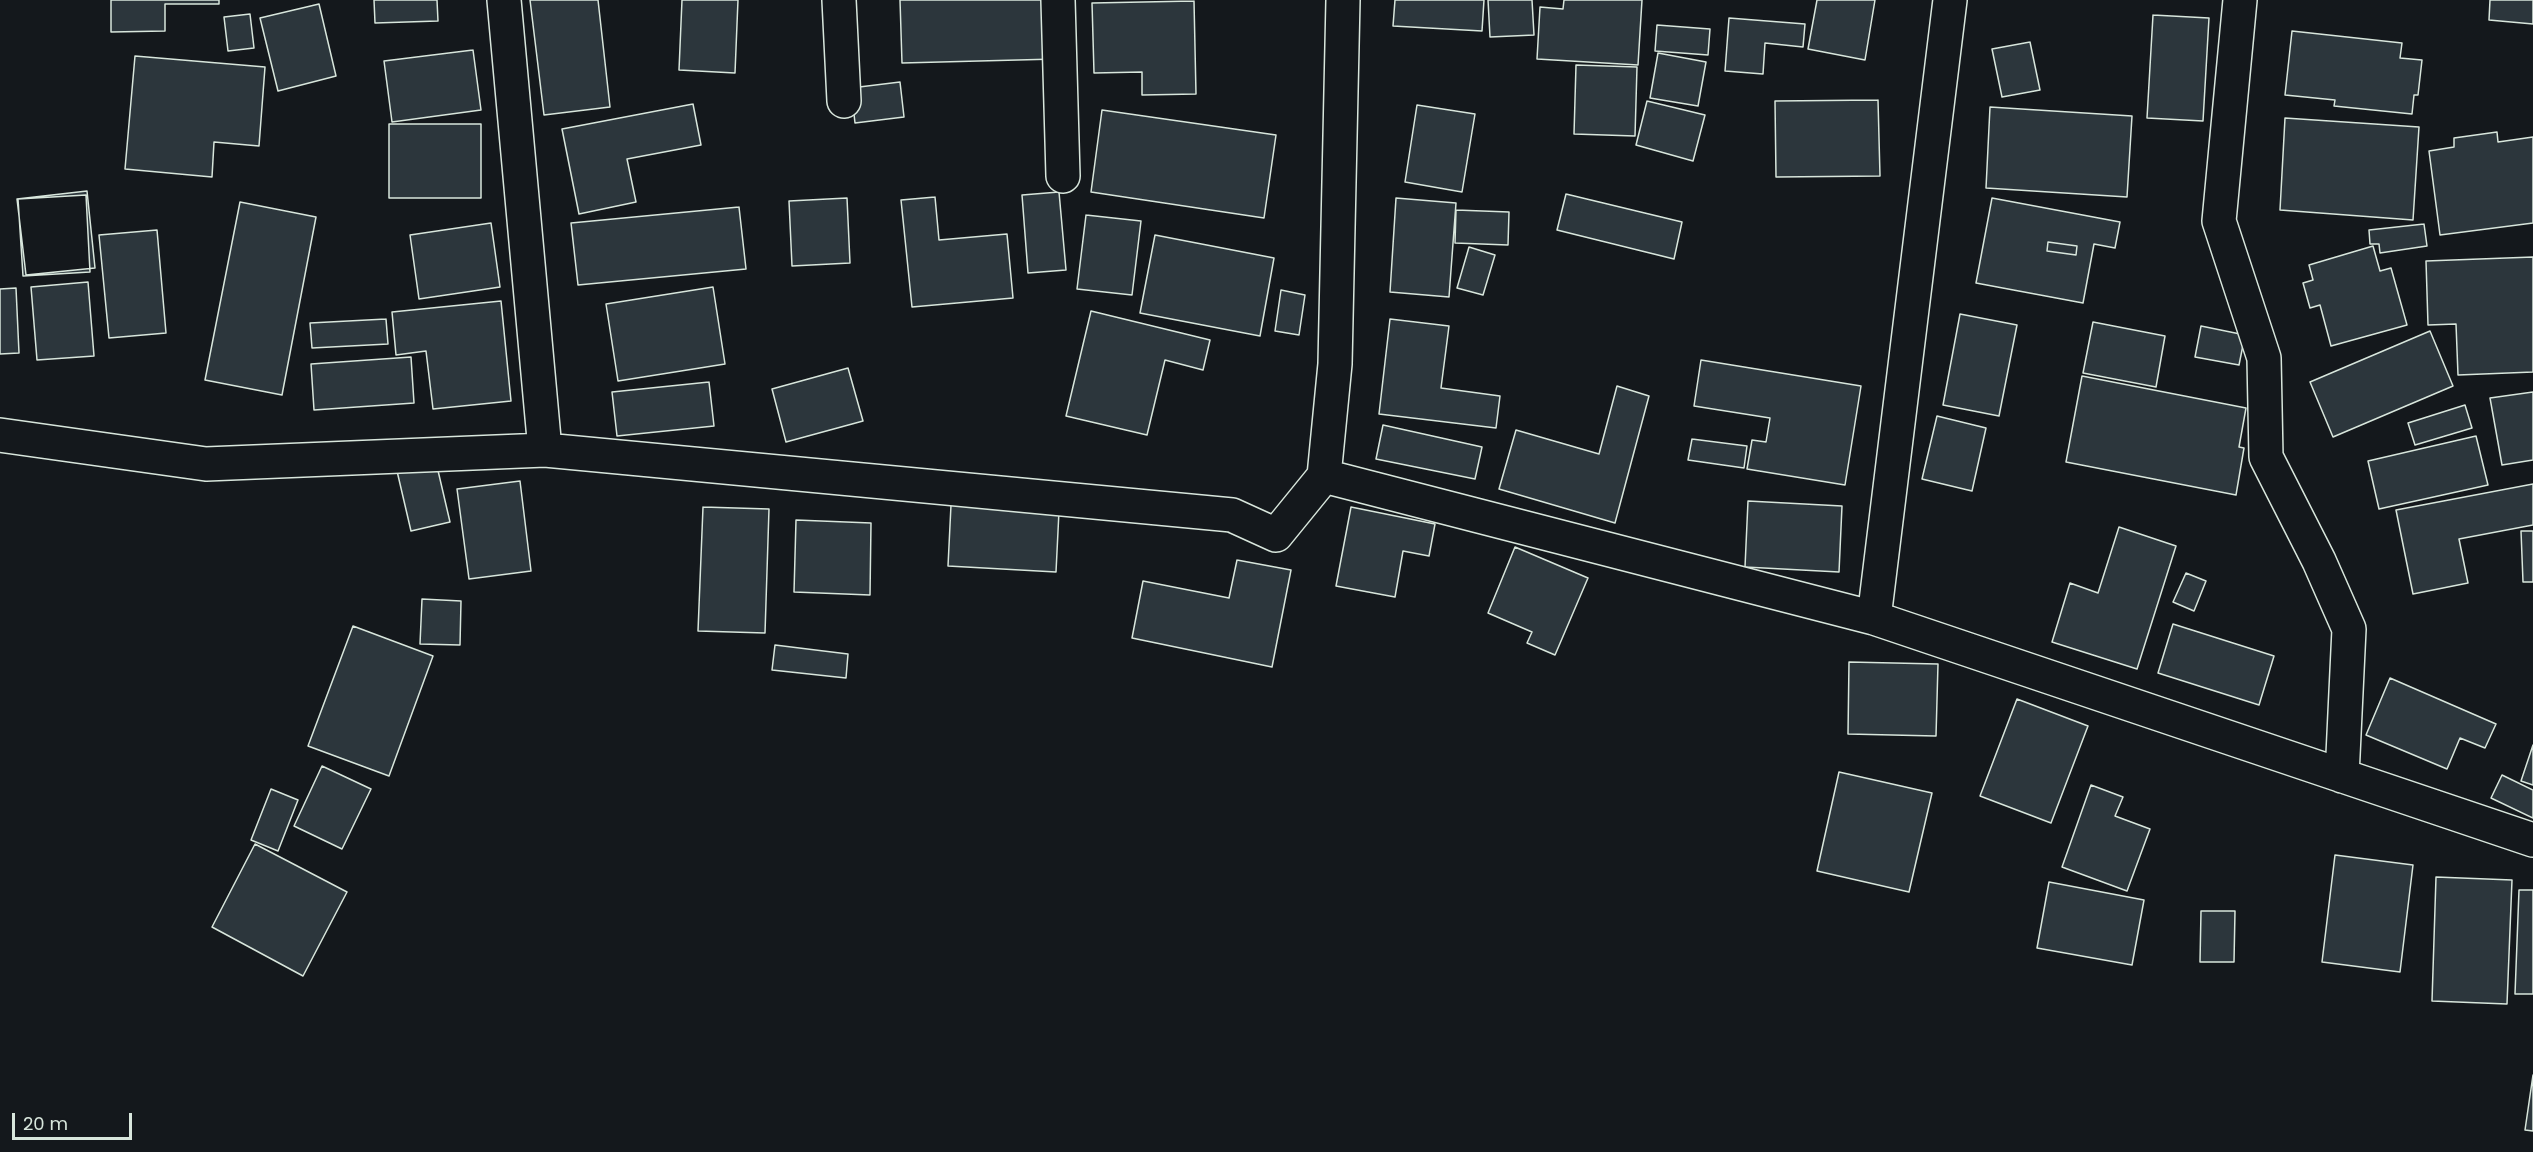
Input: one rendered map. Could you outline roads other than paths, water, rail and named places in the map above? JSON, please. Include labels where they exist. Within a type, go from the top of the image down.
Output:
[{"type":"street","points":[[504,0],[546,450]]},
{"type":"street","points":[[839,0],[844,101]]},
{"type":"street","points":[[1058,0],[1063,176]]},
{"type":"street","points":[[0,435],[206,464],[546,450],[1232,515],[1276,535],[1324,476],[1335,364],[1343,0]]},
{"type":"street","points":[[1874,618],[1950,0]]},
{"type":"street","points":[[2240,0],[2219,221],[2264,358],[2266,457],[2319,561],[2349,629],[2342,776]]},
{"type":"street","points":[[1324,476],[1874,618],[2533,840]]}]
